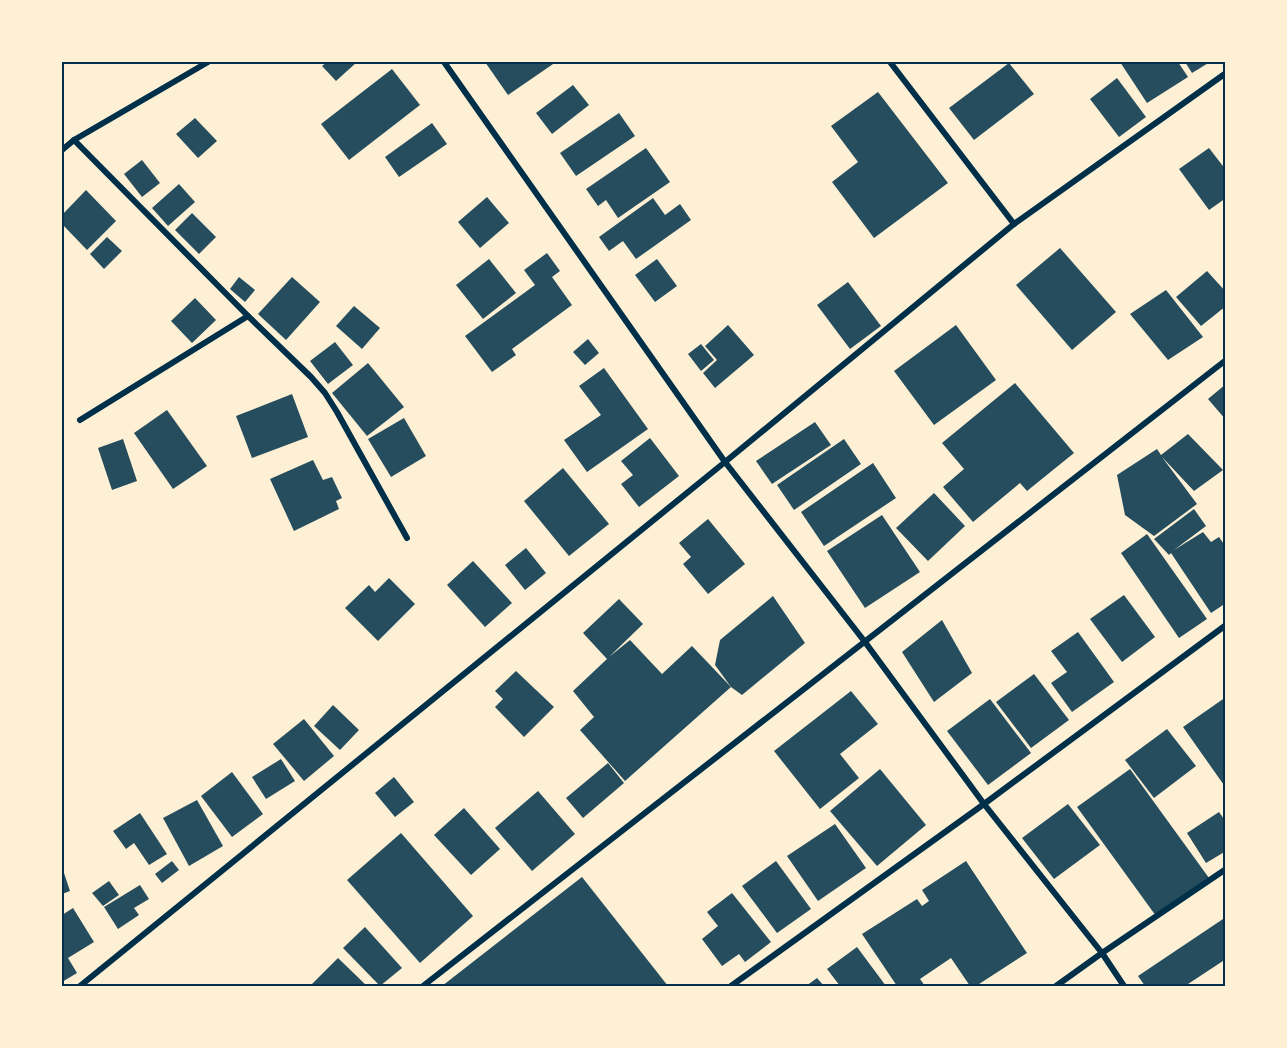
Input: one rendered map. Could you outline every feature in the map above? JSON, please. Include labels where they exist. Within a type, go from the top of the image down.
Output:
[{"type":"street","points":[[62,150],[74,140],[208,62]]},
{"type":"street","points":[[444,62],[725,462],[865,642],[984,804],[1102,953],[1124,987]]},
{"type":"street","points":[[890,62],[1014,224]]},
{"type":"street","points":[[80,987],[1014,224],[1226,73]]},
{"type":"street","points":[[74,140],[325,393],[407,538]]},
{"type":"street","points":[[80,420],[248,316]]},
{"type":"street","points":[[423,987],[1226,360]]},
{"type":"street","points":[[731,987],[1226,625]]},
{"type":"street","points":[[1056,987],[1226,869]]},
{"type":"building","points":[[327,62],[357,62],[336,81],[322,66]]},
{"type":"building","points":[[485,62],[556,62],[508,95]]},
{"type":"building","points":[[1120,62],[1178,62],[1188,77],[1147,103]]},
{"type":"building","points":[[1185,62],[1210,62],[1192,73]]},
{"type":"building","points":[[1009,63],[1034,94],[974,140],[949,108]]},
{"type":"building","points":[[392,69],[420,105],[349,160],[321,124]]},
{"type":"building","points":[[1117,78],[1146,117],[1119,137],[1090,99]]},
{"type":"building","points":[[573,85],[589,105],[552,134],[536,113]]},
{"type":"building","points":[[878,92],[948,183],[874,238],[832,182],[858,162],[831,126]]},
{"type":"building","points":[[619,113],[635,136],[576,176],[560,153]]},
{"type":"building","points":[[195,118],[217,141],[198,158],[176,134]]},
{"type":"building","points":[[432,123],[447,144],[399,177],[385,157]]},
{"type":"building","points":[[646,148],[670,182],[618,218],[606,200],[598,206],[586,189]]},
{"type":"building","points":[[1209,148],[1226,170],[1226,198],[1209,210],[1179,169]]},
{"type":"building","points":[[142,160],[160,183],[142,197],[124,174]]},
{"type":"building","points":[[179,184],[195,202],[168,226],[152,208]]},
{"type":"building","points":[[86,190],[116,221],[87,250],[62,224],[62,215]]},
{"type":"building","points":[[487,197],[509,223],[480,248],[458,222]]},
{"type":"building","points":[[653,198],[665,215],[680,204],[691,220],[636,259],[623,241],[609,251],[599,237]]},
{"type":"building","points":[[192,213],[216,237],[199,254],[175,230]]},
{"type":"building","points":[[107,237],[122,251],[104,269],[90,254]]},
{"type":"building","points":[[1060,248],[1116,312],[1072,350],[1016,285]]},
{"type":"building","points":[[547,253],[560,271],[552,277],[572,305],[512,349],[516,355],[492,372],[465,336],[535,285],[524,270]]},
{"type":"building","points":[[489,259],[516,293],[483,319],[456,285]]},
{"type":"building","points":[[657,259],[677,286],[655,302],[635,275]]},
{"type":"building","points":[[1207,271],[1226,292],[1226,306],[1201,326],[1176,297]]},
{"type":"building","points":[[239,277],[255,290],[245,302],[230,289]]},
{"type":"building","points":[[292,277],[320,302],[286,340],[258,314]]},
{"type":"building","points":[[848,282],[881,326],[850,349],[817,305]]},
{"type":"building","points":[[1166,290],[1203,337],[1168,360],[1130,314]]},
{"type":"building","points":[[195,298],[216,320],[192,343],[171,321]]},
{"type":"building","points":[[354,306],[380,328],[362,349],[336,326]]},
{"type":"building","points":[[728,325],[754,355],[715,388],[703,373],[717,360],[705,346]]},
{"type":"building","points":[[956,325],[996,380],[934,425],[894,371]]},
{"type":"building","points":[[588,339],[599,353],[585,365],[573,352]]},
{"type":"building","points":[[335,342],[353,365],[328,384],[310,361]]},
{"type":"building","points":[[701,344],[714,360],[701,371],[688,354]]},
{"type":"building","points":[[368,363],[404,407],[367,436],[332,393]]},
{"type":"building","points":[[604,368],[648,429],[587,472],[564,440],[601,415],[579,386]]},
{"type":"building","points":[[1015,383],[1074,453],[1027,491],[1020,483],[973,522],[943,487],[964,469],[942,443]]},
{"type":"building","points":[[1226,384],[1226,420],[1208,399]]},
{"type":"building","points":[[292,394],[308,437],[252,458],[236,416]]},
{"type":"building","points":[[167,410],[207,466],[173,489],[134,433]]},
{"type":"building","points":[[404,418],[426,456],[391,477],[368,439]]},
{"type":"building","points":[[815,422],[831,445],[772,484],[756,461]]},
{"type":"building","points":[[1188,434],[1223,470],[1194,491],[1162,457],[1197,504],[1154,536],[1125,515],[1117,475],[1157,449],[1161,455]]},
{"type":"building","points":[[650,438],[679,476],[639,507],[621,484],[633,475],[621,461]]},
{"type":"building","points":[[123,439],[137,481],[112,490],[98,448]]},
{"type":"building","points":[[844,439],[861,464],[794,510],[777,485]]},
{"type":"building","points":[[313,460],[323,480],[332,477],[342,498],[336,501],[339,509],[294,531],[270,479]]},
{"type":"building","points":[[873,463],[896,498],[824,546],[801,512]]},
{"type":"building","points":[[563,468],[609,524],[569,556],[524,501]]},
{"type":"building","points":[[934,493],[965,526],[928,561],[896,528]]},
{"type":"building","points":[[1194,509],[1206,526],[1174,550],[1203,532],[1211,542],[1219,537],[1226,547],[1226,603],[1211,613],[1171,553],[1169,555],[1154,539]]},
{"type":"building","points":[[882,515],[920,572],[865,608],[827,551]]},
{"type":"building","points":[[708,519],[745,564],[708,594],[683,564],[691,557],[679,543]]},
{"type":"building","points":[[1147,534],[1207,619],[1179,638],[1121,553]]},
{"type":"building","points":[[526,548],[546,573],[525,590],[505,565]]},
{"type":"building","points":[[473,561],[512,603],[485,627],[447,585]]},
{"type":"building","points":[[389,578],[415,604],[378,641],[345,608],[369,585],[375,592]]},
{"type":"building","points":[[1124,595],[1155,637],[1122,662],[1090,619]]},
{"type":"building","points":[[773,596],[805,643],[742,695],[731,687],[715,665],[720,640]]},
{"type":"building","points":[[619,599],[643,624],[609,657],[630,640],[662,674],[692,646],[731,687],[625,781],[580,730],[594,717],[573,691],[607,659],[583,633]]},
{"type":"building","points":[[942,620],[972,673],[934,702],[902,652]]},
{"type":"building","points":[[1078,632],[1114,682],[1072,712],[1051,683],[1067,672],[1051,651]]},
{"type":"building","points":[[516,671],[554,707],[524,737],[495,707],[503,699],[495,691]]},
{"type":"building","points":[[1034,674],[1069,720],[1031,748],[996,702]]},
{"type":"building","points":[[851,691],[878,724],[840,754],[859,778],[820,809],[774,751]]},
{"type":"building","points":[[1226,697],[1226,788],[1183,727]]},
{"type":"building","points":[[990,699],[1031,753],[988,785],[947,731]]},
{"type":"building","points":[[333,705],[359,730],[340,750],[314,726]]},
{"type":"building","points":[[304,719],[334,756],[304,781],[273,744]]},
{"type":"building","points":[[1167,729],[1196,766],[1154,798],[1125,760]]},
{"type":"building","points":[[281,759],[295,781],[266,799],[252,777]]},
{"type":"building","points":[[608,763],[624,783],[583,818],[566,798]]},
{"type":"building","points":[[880,769],[926,825],[877,866],[830,811]]},
{"type":"building","points":[[1130,769],[1209,878],[1156,916],[1077,807]]},
{"type":"building","points":[[232,772],[263,814],[232,837],[201,796]]},
{"type":"building","points":[[394,777],[414,802],[395,817],[375,793]]},
{"type":"building","points":[[538,791],[575,834],[532,871],[495,828]]},
{"type":"building","points":[[197,800],[223,846],[189,866],[163,818]]},
{"type":"building","points":[[1068,804],[1100,845],[1054,879],[1022,838]]},
{"type":"building","points":[[464,808],[500,849],[471,875],[434,835]]},
{"type":"building","points":[[1219,812],[1226,822],[1226,851],[1206,863],[1187,833]]},
{"type":"building","points":[[140,813],[167,854],[149,865],[134,843],[126,849],[113,831]]},
{"type":"building","points":[[835,824],[866,868],[818,901],[787,856]]},
{"type":"building","points":[[401,833],[473,916],[420,963],[347,880]]},
{"type":"building","points":[[172,861],[179,870],[162,883],[155,874]]},
{"type":"building","points":[[776,861],[811,909],[777,933],[742,886]]},
{"type":"building","points":[[966,861],[1027,953],[976,986],[970,986],[951,958],[920,979],[925,986],[897,986],[862,934],[917,899],[922,906],[929,901],[922,890]]},
{"type":"building","points":[[62,867],[70,891],[62,894]]},
{"type":"building","points":[[582,877],[668,986],[442,986]]},
{"type":"building","points":[[109,881],[119,895],[103,906],[92,893]]},
{"type":"building","points":[[140,885],[149,899],[134,908],[139,915],[118,929],[104,907]]},
{"type":"building","points":[[732,893],[771,942],[745,962],[739,954],[722,966],[702,939],[718,926],[707,912]]},
{"type":"building","points":[[73,908],[94,942],[68,958],[77,973],[62,982],[62,915]]},
{"type":"building","points":[[1226,917],[1226,959],[1185,986],[1145,986],[1138,976]]},
{"type":"building","points":[[365,927],[402,968],[380,986],[343,948]]},
{"type":"building","points":[[857,947],[886,986],[840,986],[827,969]]},
{"type":"building","points":[[338,958],[367,986],[310,986]]},
{"type":"building","points":[[817,978],[824,986],[806,986]]}]
